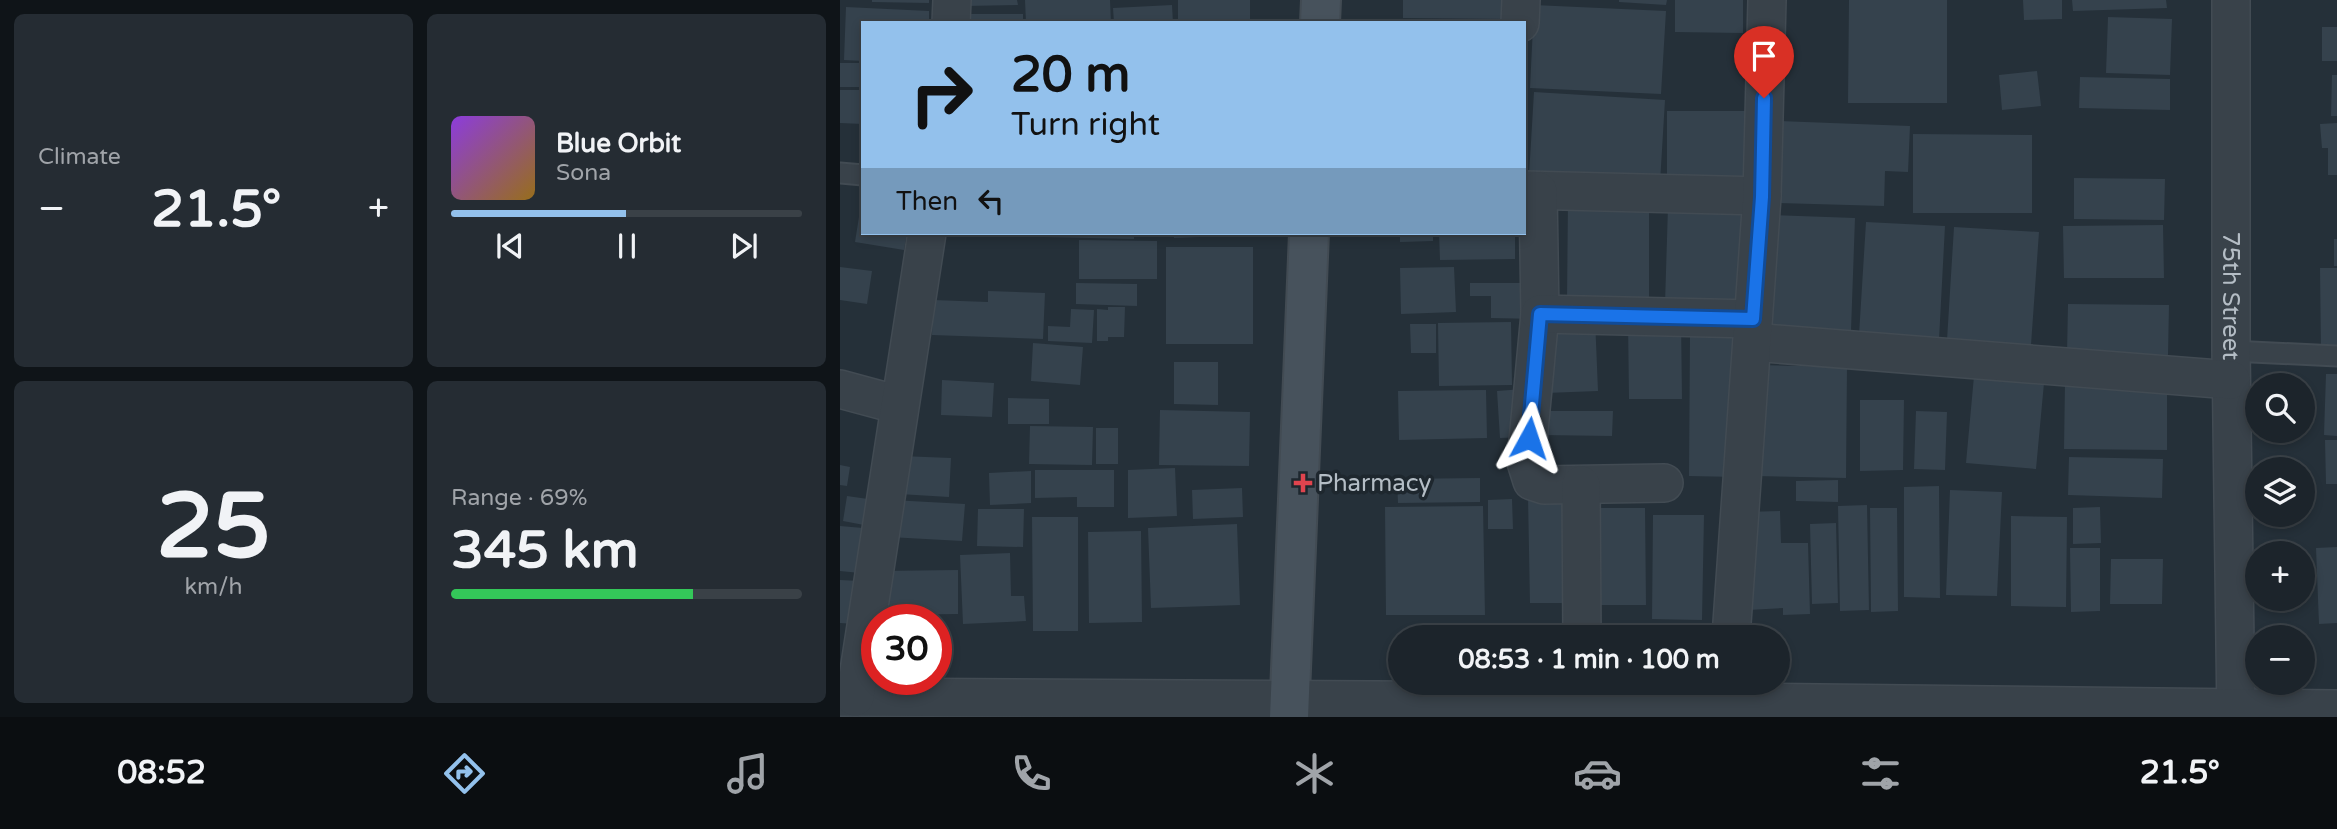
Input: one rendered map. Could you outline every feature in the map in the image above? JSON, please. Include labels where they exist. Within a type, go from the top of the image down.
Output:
[{"type":"street","points":[[951,21],[952,0]]},
{"type":"street","points":[[1320,21],[1321,0]]},
{"type":"street","points":[[1520,21],[1521,0]]},
{"type":"street","points":[[1732,625],[1762,197],[1767,0]]},
{"type":"street","name":"75th Street","points":[[2231,0],[2231,366],[2236,712]]},
{"type":"street","points":[[1664,483],[1544,485],[1532,481],[1526,462],[1540,314],[1531,190],[1762,197]]},
{"type":"street","points":[[927,235],[847,697],[1290,708],[1595,701],[1683,695]]},
{"type":"street","points":[[1290,708],[1309,235]]},
{"type":"street","points":[[1540,314],[2231,366]]},
{"type":"street","points":[[840,389],[899,405]]},
{"type":"street","points":[[1581,485],[1582,625]]},
{"type":"street","points":[[1790,694],[2236,712],[2337,709]]},
{"type":"lane","points":[[840,173],[861,176]]},
{"type":"lane","points":[[2231,366],[2337,356]]},
{"type":"building","points":[[929,0],[929,3],[872,2]]},
{"type":"building","points":[[965,0],[1017,0],[1018,5],[965,6]]},
{"type":"building","points":[[1025,0],[1110,0],[1111,21],[1026,21]]},
{"type":"building","points":[[1178,0],[1250,0],[1250,21],[1178,21]]},
{"type":"building","points":[[1403,0],[1508,0],[1508,19],[1403,18]]},
{"type":"building","points":[[1619,0],[1667,0],[1666,5]]},
{"type":"building","points":[[1675,0],[1743,0],[1743,33],[1675,32]]},
{"type":"building","points":[[1849,0],[1947,0],[1947,103],[1848,103]]},
{"type":"building","points":[[2023,0],[2062,0],[2062,19],[2024,20]]},
{"type":"building","points":[[2072,0],[2166,0],[2167,8],[2073,11]]},
{"type":"building","points":[[1172,5],[1173,21],[1114,21],[1113,8]]},
{"type":"building","points":[[1534,5],[1666,11],[1661,94],[1530,88]]},
{"type":"building","points":[[846,7],[929,11],[929,21],[861,21],[861,61],[844,60]]},
{"type":"building","points":[[969,14],[1023,14],[1023,21],[969,21]]},
{"type":"building","points":[[2108,17],[2172,19],[2170,75],[2106,73]]},
{"type":"building","points":[[2322,27],[2337,27],[2337,61],[2322,61]]},
{"type":"building","points":[[840,63],[861,63],[861,87],[840,87]]},
{"type":"building","points":[[2037,71],[2041,106],[2002,110],[1999,75]]},
{"type":"building","points":[[2332,75],[2337,75],[2337,116],[2331,116]]},
{"type":"building","points":[[2080,77],[2170,79],[2170,110],[2079,108]]},
{"type":"building","points":[[840,90],[861,90],[861,124],[840,123]]},
{"type":"building","points":[[1534,92],[1665,100],[1660,183],[1529,175]]},
{"type":"building","points":[[1667,111],[1749,111],[1749,183],[1667,183]]},
{"type":"building","points":[[1779,121],[1910,126],[1908,172],[1885,171],[1884,206],[1776,203]]},
{"type":"building","points":[[2337,123],[2337,175],[2328,175],[2328,148],[2322,148],[2320,124]]},
{"type":"building","points":[[1913,134],[2032,135],[2032,213],[1913,213]]},
{"type":"building","points":[[2074,178],[2165,179],[2164,220],[2074,219]]},
{"type":"building","points":[[1568,199],[1649,199],[1649,301],[1567,300]]},
{"type":"building","points":[[861,204],[861,235],[907,235],[904,250],[855,242]]},
{"type":"building","points":[[1668,206],[1746,208],[1743,306],[1665,304]]},
{"type":"building","points":[[1769,215],[1855,218],[1851,331],[1765,327]]},
{"type":"building","points":[[1866,222],[1945,226],[1939,340],[1859,335]]},
{"type":"building","points":[[2163,225],[2164,278],[2064,278],[2063,226]]},
{"type":"building","points":[[1954,227],[2039,232],[2031,345],[1947,340]]},
{"type":"building","points":[[1134,235],[1134,239],[1042,237]]},
{"type":"building","points":[[1174,235],[1225,235],[1225,236],[1174,238]]},
{"type":"building","points":[[1400,235],[1433,235],[1433,241],[1400,242]]},
{"type":"building","points":[[1439,235],[1515,235],[1515,259],[1440,260]]},
{"type":"building","points":[[2334,239],[2337,239],[2337,266],[2334,266]]},
{"type":"building","points":[[1079,240],[1157,241],[1157,279],[1079,279]]},
{"type":"building","points":[[1166,247],[1253,247],[1253,344],[1166,344]]},
{"type":"building","points":[[840,267],[872,271],[867,304],[840,300]]},
{"type":"building","points":[[1454,267],[1456,312],[1401,314],[1400,268]]},
{"type":"building","points":[[2320,268],[2337,268],[2337,353],[2321,353]]},
{"type":"building","points":[[1076,283],[1137,284],[1137,306],[1076,304]]},
{"type":"building","points":[[1470,283],[1533,283],[1533,319],[1491,318],[1491,296],[1470,296]]},
{"type":"building","points":[[988,291],[1045,293],[1043,339],[932,335],[933,300],[988,302]]},
{"type":"building","points":[[2068,304],[2169,305],[2168,355],[2067,354]]},
{"type":"building","points":[[1108,307],[1125,307],[1124,337],[1108,337],[1108,341],[1097,341],[1097,309],[1108,310]]},
{"type":"building","points":[[1071,309],[1094,310],[1092,343],[1048,341],[1048,326],[1070,327]]},
{"type":"building","points":[[1595,318],[1598,391],[1546,393],[1543,320]]},
{"type":"building","points":[[1681,319],[1682,399],[1629,399],[1628,320]]},
{"type":"building","points":[[1511,322],[1512,385],[1439,386],[1438,323]]},
{"type":"building","points":[[1410,324],[1436,324],[1436,353],[1411,353]]},
{"type":"building","points":[[1690,334],[1738,335],[1737,477],[1689,476]]},
{"type":"building","points":[[1033,343],[1083,347],[1080,385],[1031,381]]},
{"type":"building","points":[[1174,362],[1218,362],[1218,405],[1174,404]]},
{"type":"building","points":[[1756,365],[1847,367],[1846,478],[1754,476]]},
{"type":"building","points":[[2326,374],[2337,374],[2337,436],[2324,435]]},
{"type":"building","points":[[1974,376],[2044,383],[2036,469],[1966,463]]},
{"type":"building","points":[[942,380],[994,383],[992,417],[941,415]]},
{"type":"building","points":[[2065,382],[2167,382],[2167,450],[2064,449]]},
{"type":"building","points":[[1523,389],[1526,437],[1500,438],[1497,391]]},
{"type":"building","points":[[1486,390],[1487,438],[1399,440],[1398,391]]},
{"type":"building","points":[[1008,398],[1049,399],[1049,424],[1008,424]]},
{"type":"building","points":[[1860,400],[1904,400],[1903,470],[1860,471]]},
{"type":"building","points":[[1160,410],[1250,412],[1249,466],[1159,465]]},
{"type":"building","points":[[1541,411],[1613,411],[1612,436],[1541,435]]},
{"type":"building","points":[[1916,411],[1947,412],[1945,470],[1914,469]]},
{"type":"building","points":[[1030,426],[1093,427],[1092,465],[1029,464]]},
{"type":"building","points":[[1096,428],[1118,428],[1118,464],[1096,464]]},
{"type":"building","points":[[2325,440],[2337,440],[2337,484],[2326,484]]},
{"type":"building","points":[[901,456],[951,458],[949,497],[899,494]]},
{"type":"building","points":[[2069,457],[2163,459],[2162,498],[2068,495]]},
{"type":"building","points":[[840,465],[850,467],[847,486],[840,485]]},
{"type":"building","points":[[1175,468],[1177,516],[1128,518],[1128,470]]},
{"type":"building","points":[[1035,470],[1114,470],[1114,507],[1077,507],[1077,497],[1035,498]]},
{"type":"building","points":[[1031,471],[1031,503],[990,505],[989,473]]},
{"type":"building","points":[[1480,478],[1480,502],[1398,503],[1397,479]]},
{"type":"building","points":[[1838,480],[1838,502],[1796,501],[1796,481]]},
{"type":"building","points":[[1939,486],[1940,598],[1904,597],[1904,487]]},
{"type":"building","points":[[1242,488],[1243,517],[1193,519],[1192,490]]},
{"type":"building","points":[[1950,490],[2002,492],[1997,596],[1946,595]]},
{"type":"building","points":[[847,496],[868,499],[864,525],[843,521]]},
{"type":"building","points":[[1528,497],[1563,497],[1565,603],[1530,603]]},
{"type":"building","points":[[1512,499],[1513,529],[1488,529],[1488,500]]},
{"type":"building","points":[[892,500],[965,504],[962,541],[889,537]]},
{"type":"building","points":[[1867,505],[1869,610],[1840,611],[1838,506]]},
{"type":"building","points":[[1483,506],[1485,615],[1386,615],[1385,507]]},
{"type":"building","points":[[2100,507],[2101,543],[2073,544],[2073,508]]},
{"type":"building","points":[[1588,508],[1645,508],[1646,605],[1589,605]]},
{"type":"building","points":[[1870,508],[1897,508],[1898,611],[1871,612]]},
{"type":"building","points":[[978,509],[1024,509],[1023,547],[977,546]]},
{"type":"building","points":[[1780,511],[1781,543],[1808,543],[1810,614],[1783,615],[1783,608],[1748,610],[1745,512]]},
{"type":"building","points":[[1653,515],[1704,515],[1702,620],[1652,619]]},
{"type":"building","points":[[2011,516],[2067,517],[2066,607],[2011,606]]},
{"type":"building","points":[[1032,517],[1078,517],[1078,631],[1033,631]]},
{"type":"building","points":[[1836,523],[1838,603],[1812,604],[1810,524]]},
{"type":"building","points":[[1237,524],[1240,605],[1151,608],[1148,528]]},
{"type":"building","points":[[840,526],[863,528],[860,573],[840,571]]},
{"type":"building","points":[[1141,531],[1142,622],[1089,623],[1088,532]]},
{"type":"building","points":[[2337,547],[2337,623],[2319,624],[2316,548]]},
{"type":"building","points":[[2070,548],[2100,548],[2100,611],[2071,612]]},
{"type":"building","points":[[1010,553],[1011,596],[1024,596],[1026,621],[963,624],[960,555]]},
{"type":"building","points":[[2111,559],[2163,559],[2162,604],[2110,604]]},
{"type":"building","points":[[958,570],[958,614],[952,614],[952,604],[882,604],[882,571]]},
{"type":"building","points":[[840,580],[860,581],[856,624],[840,623]]},
{"type":"place","name":"Pharmacy","points":[[1303,483]]},
{"type":"route","points":[[1529,438],[1540,314],[1753,319],[1762,197],[1764,98]]}]
